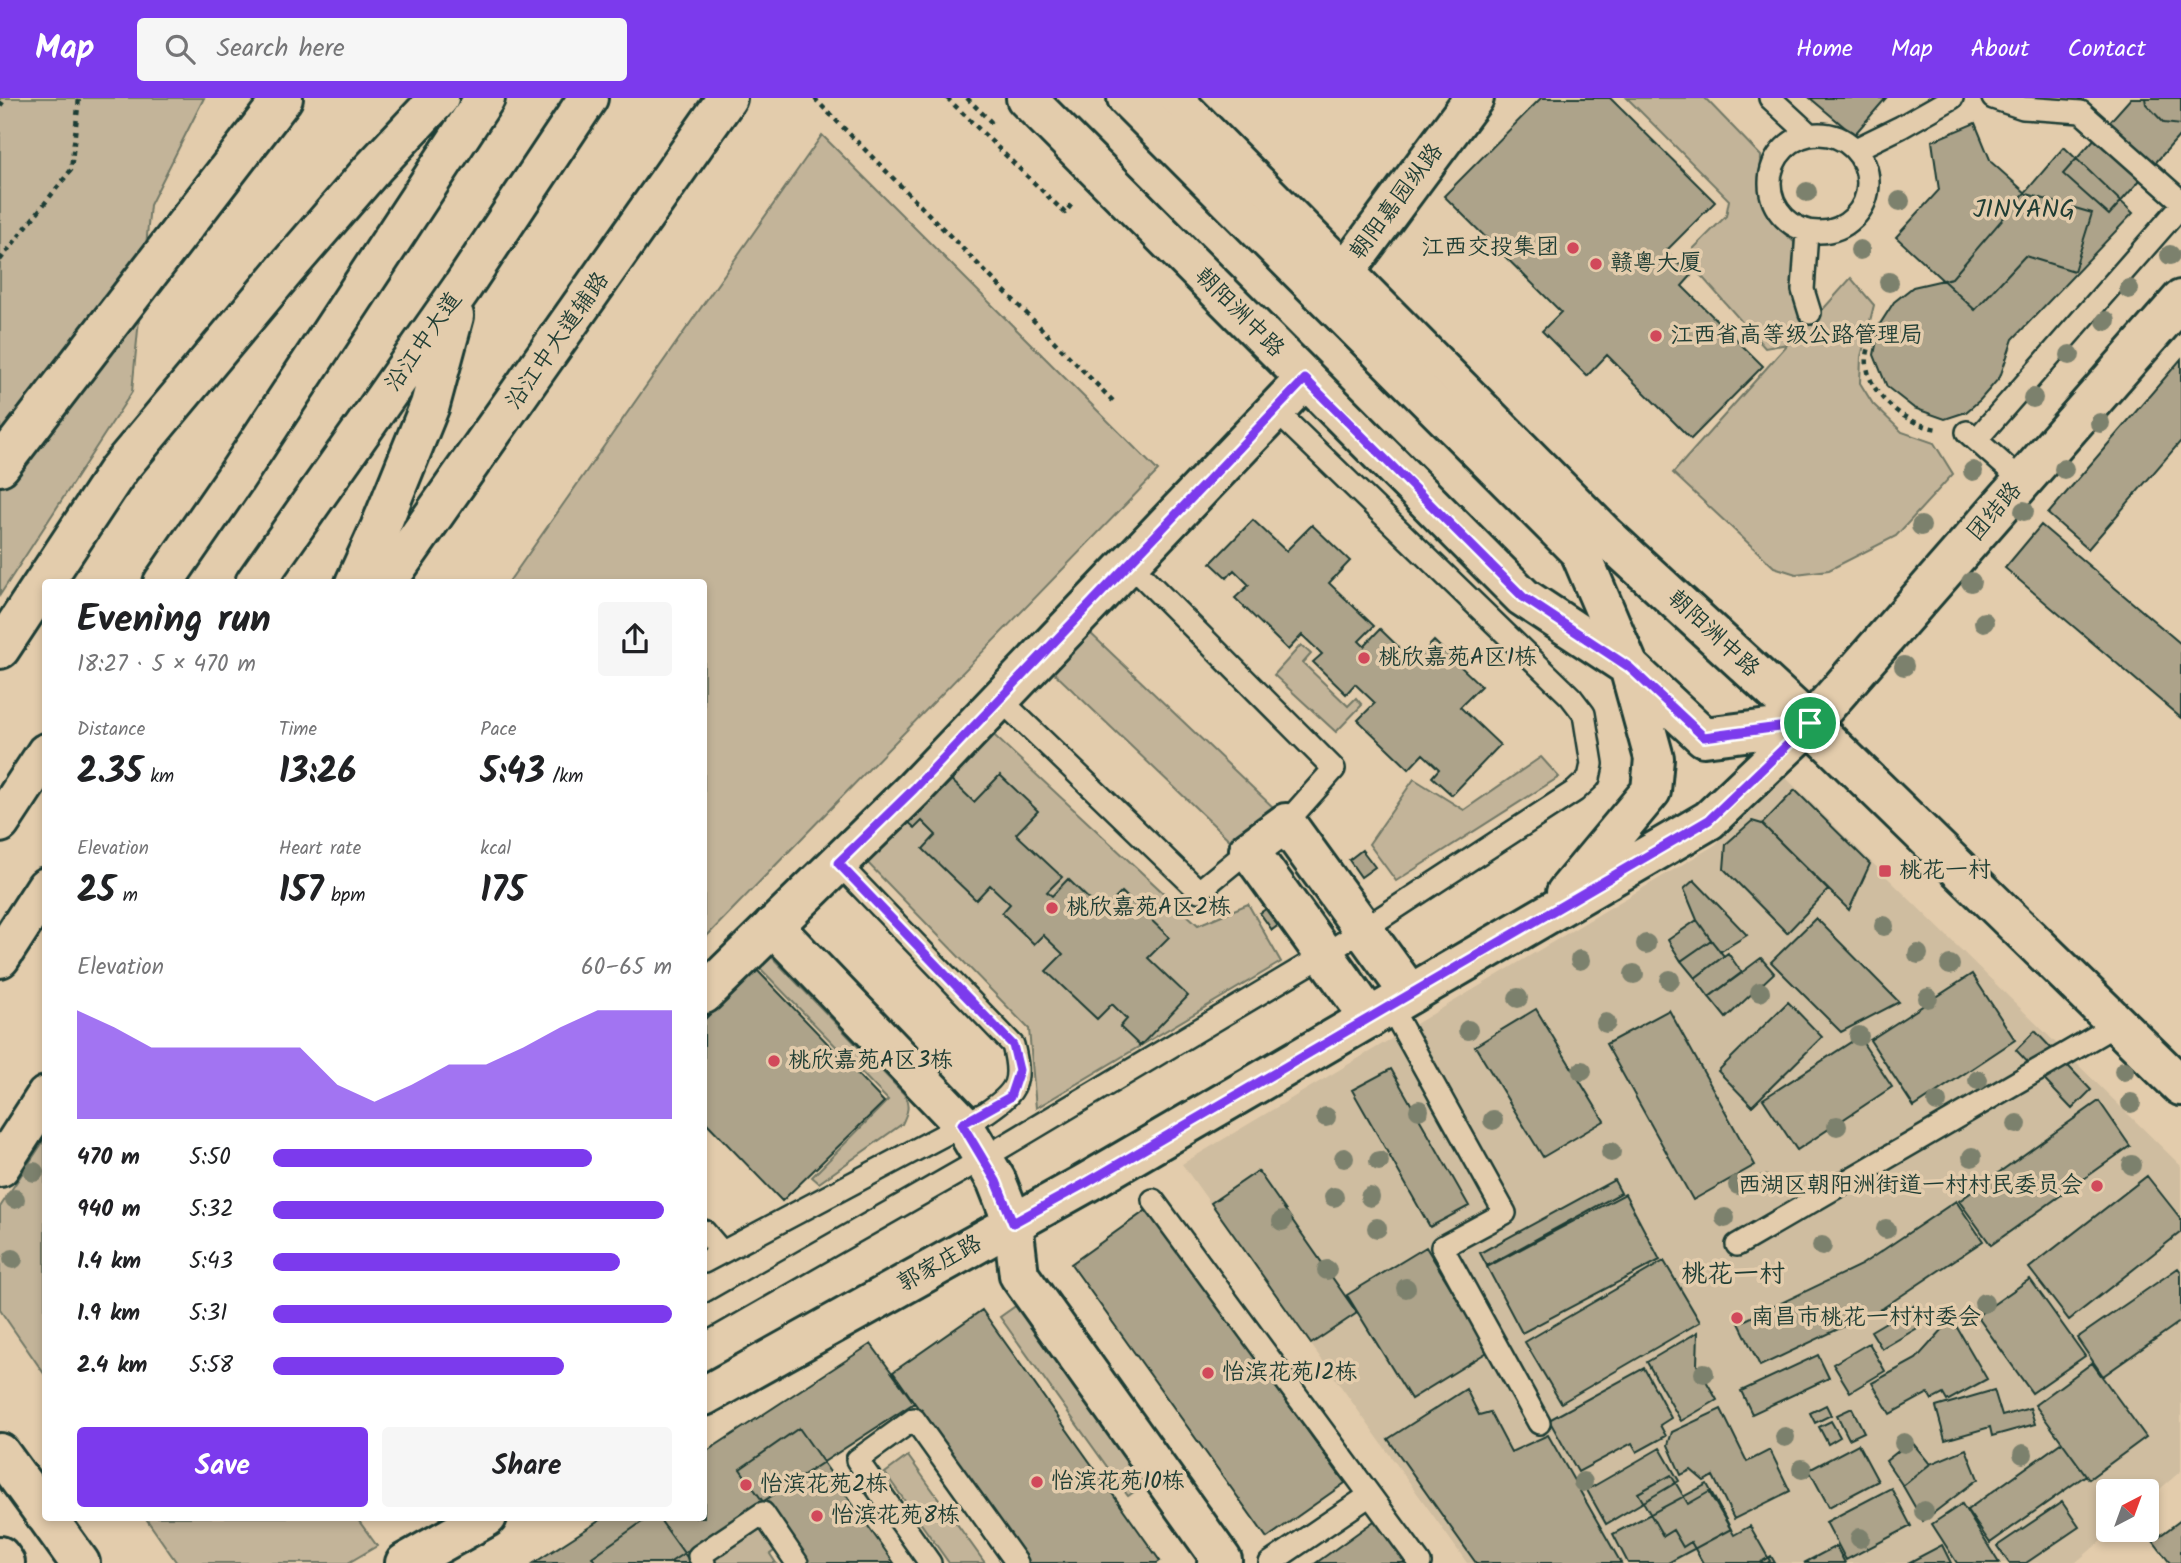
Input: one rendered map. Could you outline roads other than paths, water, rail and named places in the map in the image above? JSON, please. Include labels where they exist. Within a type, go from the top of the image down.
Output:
[{"type":"main road","points":[[0,466],[283,98]]},
{"type":"main road","points":[[46,579],[119,469],[285,270],[374,167],[439,98]]},
{"type":"main road","points":[[166,579],[234,480],[485,98]]},
{"type":"main road","name":"沿江中大道","points":[[258,579],[461,289],[588,98]]},
{"type":"main road","name":"沿江中大道辅路","points":[[389,579],[727,98]]},
{"type":"main road","points":[[1127,98],[1580,552],[1629,667],[1654,758],[1651,790],[1549,914]]},
{"type":"main road","name":"朝阳洲中路","points":[[1172,98],[1606,536],[1810,723],[2181,1086]]},
{"type":"main road","name":"朝阳嘉园纵路","points":[[1345,272],[1474,98]]},
{"type":"main road","name":"朝阳洲中路","points":[[1034,104],[1523,597],[1629,667],[1704,737],[1810,723]]},
{"type":"main road","points":[[357,579],[430,405],[461,289]]},
{"type":"main road","name":"团结路","points":[[1810,723],[2181,300]]},
{"type":"main road","points":[[707,991],[914,789],[1305,379]]},
{"type":"main road","points":[[0,649],[42,585]]},
{"type":"main road","name":"郭家庄路","points":[[707,1392],[1098,1176],[1709,820],[1810,723]]},
{"type":"main road","points":[[0,823],[42,759]]},
{"type":"main road","points":[[1286,824],[1363,930],[1390,1006],[1324,955],[1249,850],[1286,824]]},
{"type":"main road","points":[[0,958],[42,893]]},
{"type":"main road","points":[[773,926],[962,1124],[996,1181],[1013,1223],[1018,1275],[1224,1562]]},
{"type":"main road","points":[[0,1167],[42,1102]]},
{"type":"main road","points":[[0,1453],[42,1511]]},
{"type":"main road","points":[[49,1521],[80,1563]]},
{"type":"main road","points":[[405,1563],[480,1521]]},
{"type":"main road","points":[[0,1556],[5,1563]]},
{"type":"lane","points":[[1770,98],[1809,134]]},
{"type":"lane","points":[[1856,149],[1952,98]]},
{"type":"lane","points":[[1993,98],[2023,108],[2081,113],[2181,203],[1970,435],[2022,481]]},
{"type":"lane","points":[[1809,134],[1825,134],[1842,139],[1856,149],[1865,164],[1869,179],[1868,195],[1862,210],[1852,221],[1838,230],[1807,232],[1781,215],[1773,201],[1769,184],[1772,167],[1780,152],[1793,141],[1809,134]]},
{"type":"lane","points":[[1807,232],[1804,290],[1810,313]]},
{"type":"lane","points":[[707,1316],[984,1158],[1324,955],[1575,791],[1589,778],[1592,764],[1584,714],[1571,697],[1275,410]]},
{"type":"lane","points":[[1129,563],[1334,769],[1286,824]]},
{"type":"lane","points":[[1000,699],[1199,891],[1249,850]]},
{"type":"lane","points":[[707,1240],[713,1257],[1010,1097],[1019,1070],[1013,1045],[838,863]]},
{"type":"lane","points":[[1390,1006],[1505,1213],[1442,1247],[1539,1423]]},
{"type":"lane","points":[[1737,1245],[2118,1024]]},
{"type":"lane","points":[[1153,1200],[1420,1563]]},
{"type":"lane","points":[[930,1563],[856,1460],[914,1419],[1017,1563]]},
{"type":"lane","points":[[1270,1563],[1370,1495]]},
{"type":"lane","points":[[704,1563],[699,1556],[762,1513],[797,1563]]},
{"type":"place","name":"江西交投集团","points":[[1573,248]]},
{"type":"place","name":"赣粤大厦","points":[[1596,264]]},
{"type":"place","name":"江西省高等级公路管理局","points":[[1656,336]]},
{"type":"place","name":"桃欣嘉苑A区1栋","points":[[1364,658]]},
{"type":"place","name":"桃花一村","points":[[1885,871]]},
{"type":"place","name":"桃欣嘉苑A区2栋","points":[[1052,908]]},
{"type":"place","name":"桃欣嘉苑A区3栋","points":[[774,1061]]},
{"type":"place","name":"西湖区朝阳洲街道一村村民委员会","points":[[2097,1186]]},
{"type":"place","name":"南昌市桃花一村村委会","points":[[1737,1318]]},
{"type":"place","name":"怡滨花苑12栋","points":[[1208,1373]]},
{"type":"place","name":"怡滨花苑10栋","points":[[1037,1482]]},
{"type":"place","name":"怡滨花苑2栋","points":[[746,1485]]},
{"type":"place","name":"怡滨花苑8栋","points":[[817,1516]]},
{"type":"district","name":"JINYANG","points":[[2024,210]]},
{"type":"district","name":"桃花一村","points":[[1733,1275]]}]
